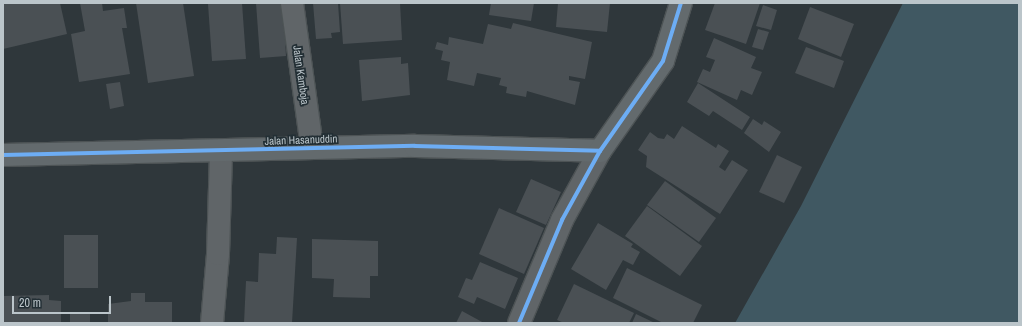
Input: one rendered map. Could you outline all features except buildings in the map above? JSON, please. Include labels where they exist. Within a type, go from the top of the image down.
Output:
[{"type":"street","name":"Jalan Kamboja","points":[[292,3],[312,147]]},
{"type":"street","points":[[519,323],[562,220],[600,151],[663,60],[681,3]]},
{"type":"street","name":"Jalan Hasanuddin","points":[[3,155],[221,153],[312,147],[600,151]]},
{"type":"street","points":[[212,323],[218,254],[221,153]]},
{"type":"water","points":[[903,3],[1019,3],[1019,323],[735,323],[801,206]]},
{"type":"cycle path","points":[[519,323],[562,220],[600,151],[663,61],[681,3]]},
{"type":"cycle path","points":[[3,155],[415,146],[600,151]]}]
